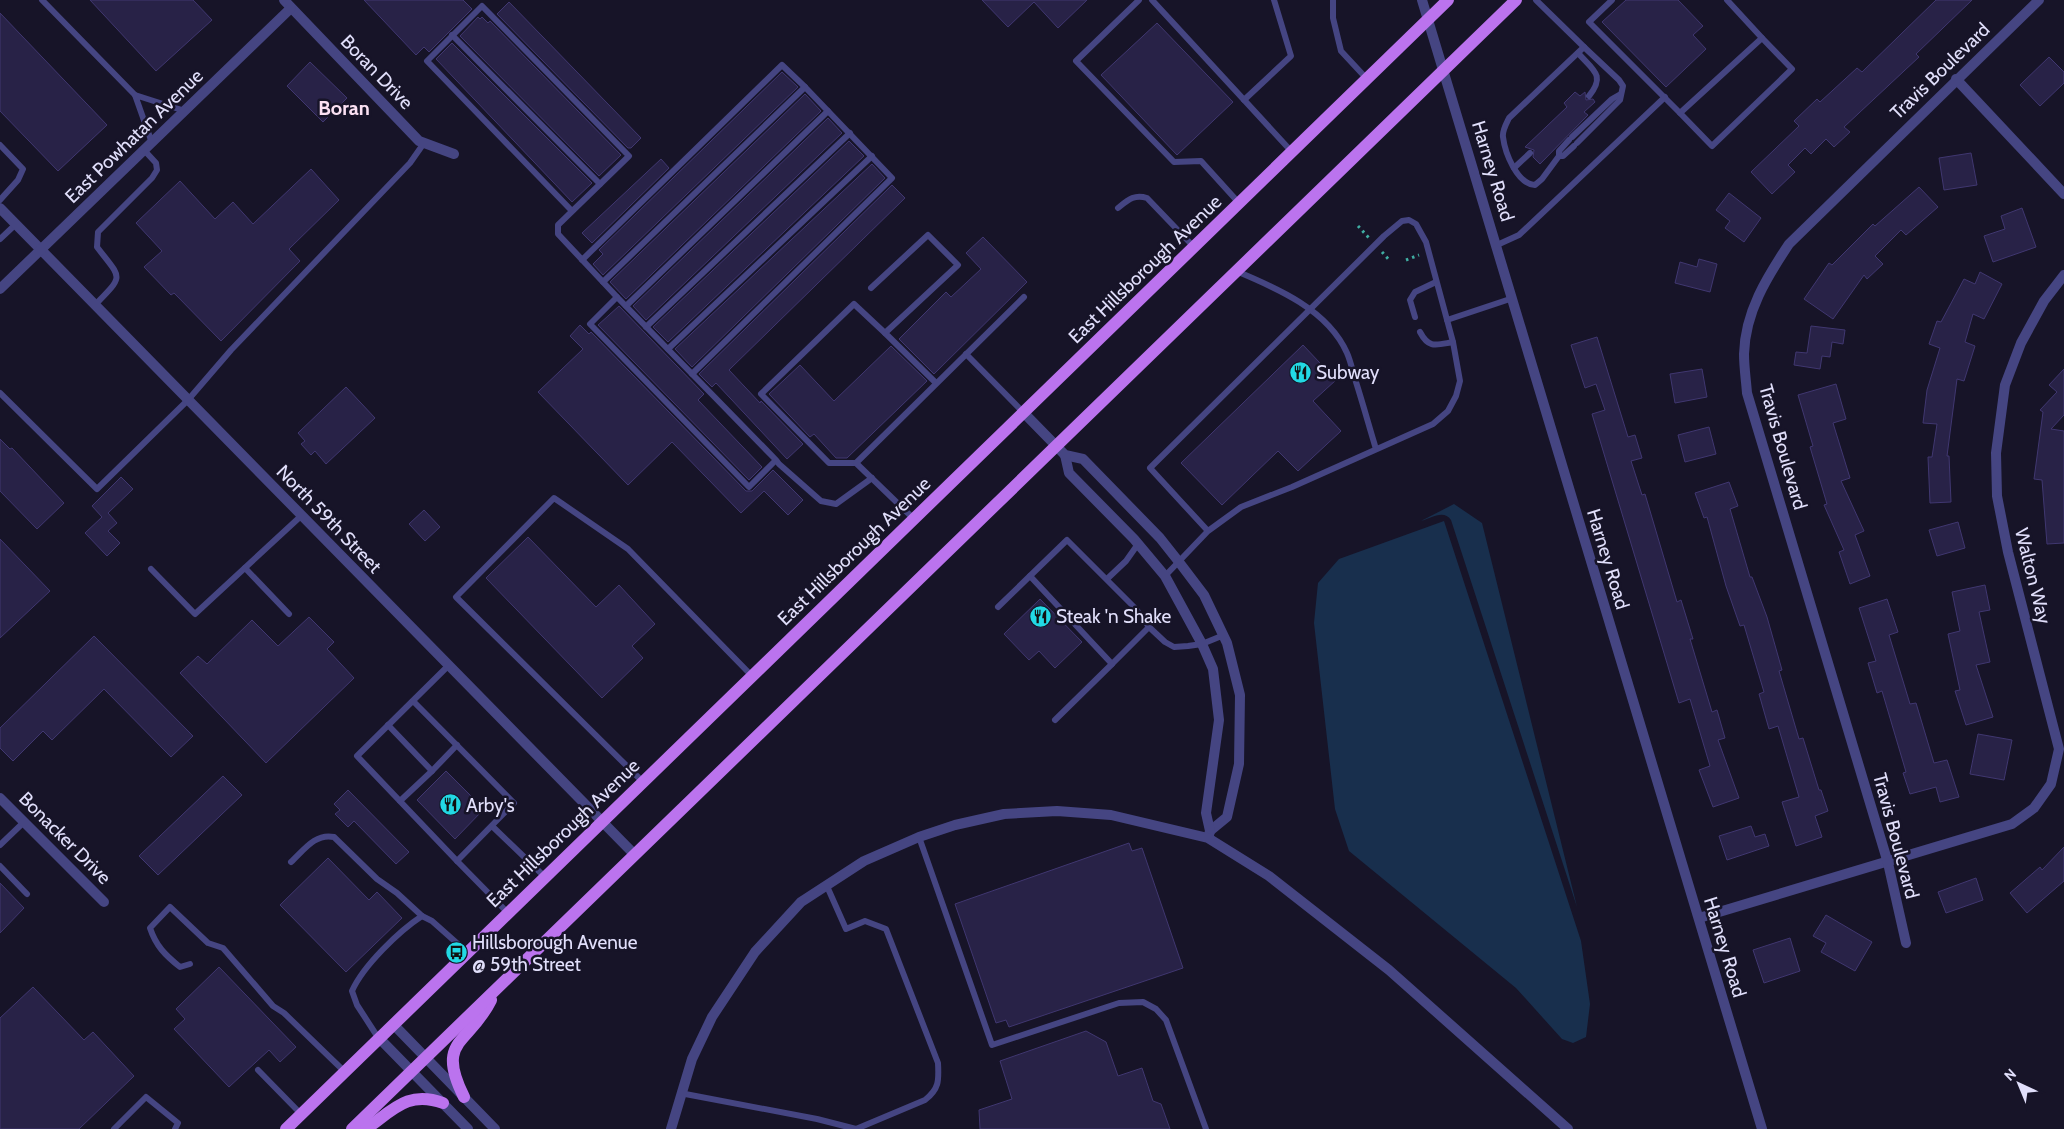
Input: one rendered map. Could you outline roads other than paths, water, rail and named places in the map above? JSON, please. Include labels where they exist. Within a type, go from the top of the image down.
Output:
[{"type":"main road","name":"East Hillsborough Avenue","points":[[286,1129],[1448,0]]},
{"type":"main road","points":[[352,1129],[1516,0]]},
{"type":"main road","points":[[464,1097],[455,1079],[452,1064],[453,1052],[485,1011],[496,989]]},
{"type":"main road","points":[[366,1129],[398,1105],[414,1098],[432,1099],[443,1103]]},
{"type":"street","name":"Harney Road","points":[[1422,0],[1429,18],[1523,337],[1762,1129]]},
{"type":"street","name":"Travis Boulevard","points":[[1906,943],[1888,862],[1746,393],[1744,354],[1749,318],[1767,277],[1789,244],[2039,0]]},
{"type":"street","name":"East Powhatan Avenue","points":[[0,289],[185,111],[287,4]]},
{"type":"street","name":"Boran Drive","points":[[287,4],[419,141],[454,154]]},
{"type":"street","points":[[1956,79],[2064,194]]},
{"type":"street","name":"North 59th Street","points":[[0,208],[300,516],[634,854]]},
{"type":"street","name":"Walton Way","points":[[1699,918],[2012,824],[2034,808],[2051,784],[2059,749],[2008,552],[1997,496],[1996,453],[2005,385],[2021,343],[2044,301],[2064,275]]},
{"type":"street","points":[[1024,413],[1065,455],[1083,459],[1160,538],[1204,595],[1228,643],[1240,695],[1239,764],[1227,817],[1209,835]]},
{"type":"street","points":[[1065,455],[1069,473],[1138,544],[1165,576],[1202,644],[1213,669],[1219,720],[1206,813],[1209,835]]},
{"type":"street","name":"Bonacker Drive","points":[[0,798],[104,902]]},
{"type":"street","points":[[671,1129],[680,1093],[692,1059],[708,1025],[735,980],[755,952],[784,918],[801,902],[864,861],[919,837],[955,825],[1004,814],[1057,811],[1111,814],[1209,835],[1269,876],[1389,970],[1568,1129]]},
{"type":"street","points":[[394,1025],[495,1129]]},
{"type":"street","points":[[380,1039],[468,1129]]},
{"type":"lane","points":[[42,0],[134,95],[185,111]]},
{"type":"lane","points":[[1139,0],[1076,61],[1174,162],[1201,161],[1239,203]]},
{"type":"lane","points":[[1152,0],[1292,152]]},
{"type":"lane","points":[[1244,100],[1291,56],[1274,0]]},
{"type":"lane","points":[[1333,0],[1332,18],[1341,51],[1367,79]]},
{"type":"lane","points":[[1536,0],[1619,80],[1623,86],[1620,100],[1573,142],[1563,156],[1559,156],[1542,179],[1534,185],[1528,184],[1520,179],[1514,168],[1503,137],[1504,128],[1509,118],[1584,47]]},
{"type":"lane","points":[[1612,0],[1589,22],[1712,146],[1792,69],[1727,0]]},
{"type":"lane","points":[[572,211],[427,61],[482,6],[629,156],[558,225],[558,234],[776,460],[821,501],[836,504],[872,478]]},
{"type":"lane","points":[[452,35],[600,184]]},
{"type":"lane","points":[[1680,113],[1762,38]]},
{"type":"lane","points":[[1578,53],[1593,69],[1598,78],[1598,85],[1589,96]]},
{"type":"lane","points":[[582,260],[782,65],[850,133],[892,178],[692,374]]},
{"type":"lane","points":[[603,282],[805,87]]},
{"type":"lane","points":[[94,306],[115,285],[117,276],[114,267],[97,247],[98,232],[158,170],[148,147],[134,95]]},
{"type":"lane","points":[[1497,245],[1519,235],[1532,224],[1665,97]]},
{"type":"lane","points":[[626,306],[828,111]]},
{"type":"lane","points":[[646,327],[850,133]]},
{"type":"lane","points":[[0,393],[97,489],[188,400],[231,350],[410,163],[424,143]]},
{"type":"lane","points":[[0,145],[23,169],[18,180],[0,200]]},
{"type":"lane","points":[[1514,168],[1530,153]]},
{"type":"lane","points":[[668,349],[872,156]]},
{"type":"lane","points":[[1118,208],[1132,197],[1140,196],[1147,198],[1194,247]]},
{"type":"lane","points":[[1165,576],[1208,531],[1241,507],[1292,487],[1433,424],[1448,411],[1456,396],[1460,381],[1453,342],[1426,242],[1416,224],[1409,220],[1402,221],[1384,236],[1150,468],[1208,531]]},
{"type":"lane","points":[[0,240],[16,224]]},
{"type":"lane","points":[[871,288],[928,234],[958,265],[885,333]]},
{"type":"lane","points":[[1236,271],[1272,286],[1309,309],[1324,321],[1347,352],[1376,449]]},
{"type":"lane","points":[[1415,317],[1410,300],[1415,292],[1436,282]]},
{"type":"lane","points":[[617,297],[590,324],[596,331],[749,487],[776,460]]},
{"type":"lane","points":[[856,463],[1024,297]]},
{"type":"lane","points":[[1447,320],[1513,298]]},
{"type":"lane","points":[[914,519],[856,463],[829,463],[761,394],[854,304],[936,383]]},
{"type":"lane","points":[[1420,332],[1425,342],[1435,346],[1453,342]]},
{"type":"lane","points":[[966,354],[1024,413]]},
{"type":"lane","points":[[643,782],[456,597],[554,498],[628,549],[752,676]]},
{"type":"lane","points":[[151,569],[195,614],[300,516]]},
{"type":"lane","points":[[998,606],[1067,540],[1136,609],[1149,627],[1165,642],[1174,646],[1202,644],[1224,635]]},
{"type":"lane","points":[[1107,579],[1126,561],[1138,544]]},
{"type":"lane","points":[[246,568],[290,614]]},
{"type":"lane","points":[[1030,576],[1112,664]]},
{"type":"lane","points":[[1055,720],[1149,627]]},
{"type":"lane","points":[[448,666],[357,756],[508,914]]},
{"type":"lane","points":[[413,700],[514,803],[457,861]]},
{"type":"lane","points":[[388,725],[432,771]]},
{"type":"lane","points":[[400,801],[457,745]]},
{"type":"lane","points":[[0,845],[24,822]]},
{"type":"lane","points":[[492,826],[545,877]]},
{"type":"lane","points":[[291,862],[317,838],[334,837],[377,879],[397,892],[422,916],[432,921],[468,952]]},
{"type":"lane","points":[[919,837],[992,1045],[1119,1003],[1142,1002],[1156,1009],[1166,1020],[1206,1129]]},
{"type":"lane","points":[[0,866],[27,894]]},
{"type":"lane","points":[[680,1093],[817,1118],[856,1129],[925,1100],[934,1092],[939,1079],[938,1063],[886,929],[865,921],[846,929],[826,884]]},
{"type":"lane","points":[[190,964],[180,966],[166,956],[155,943],[150,928],[170,907],[208,943],[222,948],[272,1006],[284,1013],[345,1072]]},
{"type":"lane","points":[[380,1039],[357,1005],[352,990],[358,977],[410,924],[422,916]]},
{"type":"lane","points":[[258,1070],[302,1114]]},
{"type":"lane","points":[[114,1129],[146,1097],[178,1123],[175,1129]]},
{"type":"water","points":[[1454,504],[1482,523],[1577,907],[1451,520],[1445,515],[1441,515],[1421,521]]},
{"type":"water","points":[[1444,521],[1581,941],[1590,1004],[1586,1037],[1573,1043],[1562,1039],[1516,988],[1349,851],[1335,809],[1314,623],[1318,583],[1339,559]]},
{"type":"place","name":"Subway","points":[[1300,372]]},
{"type":"place","name":"Steak 'n Shake","points":[[1040,616]]},
{"type":"place","name":"Arby's","points":[[450,805]]},
{"type":"place","name":"Hillsborough Avenue @ 59th Street","points":[[456,953]]},
{"type":"district","name":"Boran","points":[[344,108]]}]
